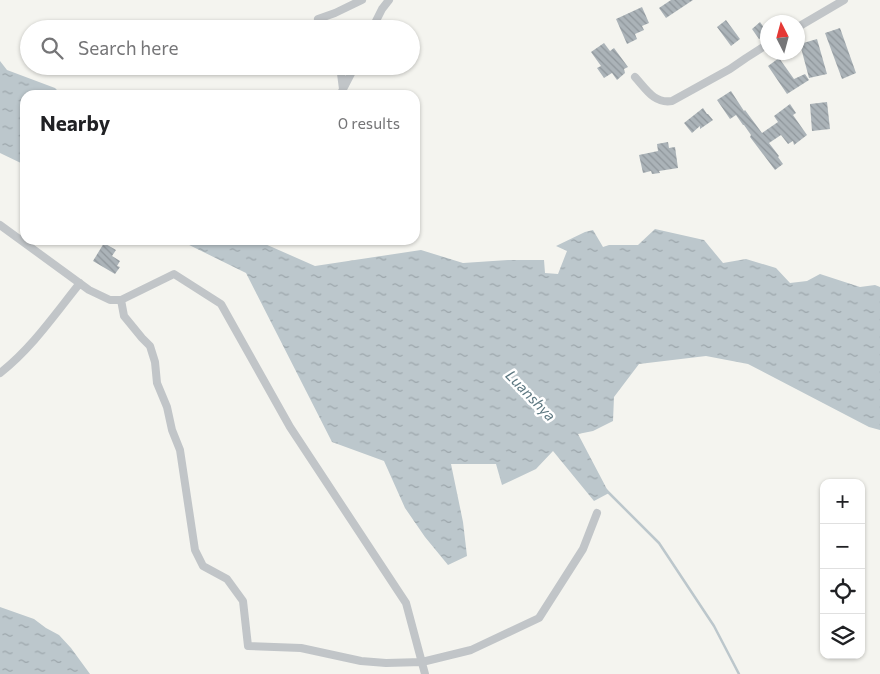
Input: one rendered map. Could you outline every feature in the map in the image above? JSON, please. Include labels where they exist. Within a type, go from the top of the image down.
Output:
[{"type":"street","points":[[319,20],[318,19],[362,0]]},
{"type":"street","points":[[376,20],[389,0]]},
{"type":"street","points":[[805,23],[844,0]]},
{"type":"street","points":[[635,77],[658,100],[664,102],[672,101],[730,69],[760,49]]},
{"type":"street","points":[[341,75],[342,90]]},
{"type":"street","points":[[343,90],[350,75]]},
{"type":"street","points":[[0,226],[20,240]]},
{"type":"street","points":[[27,245],[89,290],[110,300],[121,300],[174,274],[221,304],[290,427],[406,603],[425,674]]},
{"type":"street","points":[[0,373],[34,340],[80,283]]},
{"type":"street","points":[[121,300],[124,316],[150,346],[155,362],[157,383],[167,407],[172,430],[180,450],[195,550],[203,566],[227,579],[243,601],[248,646],[301,648],[354,660],[386,663],[422,662],[471,650],[539,618],[583,549],[597,513]]},
{"type":"water","points":[[0,61],[7,70],[57,90],[20,90],[20,163],[0,153]]},
{"type":"water","points":[[655,229],[704,240],[723,263],[746,259],[776,268],[790,283],[807,281],[820,274],[860,287],[875,285],[880,287],[880,430],[869,427],[748,364],[706,356],[639,364],[614,397],[613,421],[593,431],[578,434],[609,493],[594,501],[553,451],[536,469],[502,485],[496,464],[451,464],[463,522],[467,556],[448,565],[405,508],[384,461],[332,442],[246,273],[189,245],[267,245],[315,266],[421,250],[463,263],[544,260],[545,273],[558,274],[567,251],[556,246],[585,232],[593,230],[603,247],[609,245],[638,245]]},
{"type":"water","points":[[0,607],[34,619],[59,635],[90,674],[0,674]]},
{"type":"building","points":[[671,0],[693,0],[666,18],[659,8]]},
{"type":"building","points":[[642,7],[649,23],[642,26],[644,30],[635,34],[637,39],[627,44],[616,19]]},
{"type":"building","points":[[726,20],[740,39],[731,46],[717,27]]},
{"type":"building","points":[[760,22],[760,38],[759,39],[752,29]]},
{"type":"building","points":[[840,28],[856,73],[842,79],[825,33]]},
{"type":"building","points":[[817,39],[827,74],[809,78],[804,60],[805,43]]},
{"type":"building","points":[[604,43],[610,51],[614,48],[628,67],[624,69],[625,73],[617,80],[612,73],[604,78],[597,68],[601,66],[591,52]]},
{"type":"building","points":[[776,60],[780,60],[794,79],[805,74],[809,80],[787,94],[768,66]]},
{"type":"building","points":[[731,91],[762,133],[778,122],[774,116],[790,104],[796,113],[793,115],[807,135],[794,145],[793,141],[788,144],[781,135],[769,143],[783,164],[775,170],[736,115],[730,119],[717,100]]},
{"type":"building","points":[[827,102],[830,129],[812,131],[810,104]]},
{"type":"building","points":[[703,108],[713,120],[700,129],[700,126],[692,133],[684,123]]},
{"type":"building","points":[[668,142],[669,148],[675,147],[678,168],[659,171],[660,173],[652,174],[651,171],[643,173],[639,155],[658,151],[657,144]]},
{"type":"building","points":[[103,245],[107,245],[116,250],[112,256],[120,261],[117,266],[120,267],[115,274],[93,261]]},
{"type":"waterway","name":"Luanshya","points":[[606,490],[659,543],[714,626],[739,674]]}]
